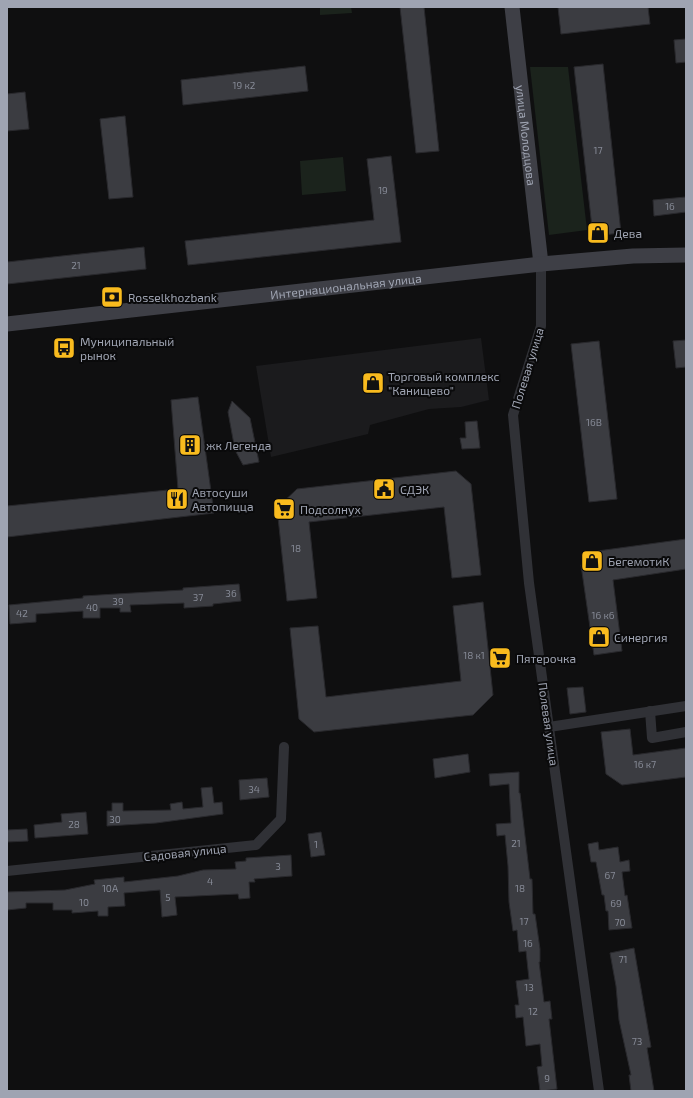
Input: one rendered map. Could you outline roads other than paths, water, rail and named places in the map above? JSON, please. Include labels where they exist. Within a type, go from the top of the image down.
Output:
[{"type":"main road","name":"улица Молодцова","points":[[512,7],[541,264]]},
{"type":"main road","name":"Интернациональная улица","points":[[7,324],[541,264],[633,256],[686,255]]},
{"type":"street","name":"Полевая улица","points":[[541,264],[541,326],[513,415],[529,584],[599,1091]]},
{"type":"street","points":[[549,727],[686,706]]},
{"type":"street","points":[[650,712],[652,738],[686,732]]},
{"type":"street","name":"Садовая улица","points":[[7,871],[256,845],[281,819],[284,747]]},
{"type":"place","name":"Дева","points":[[598,233]]},
{"type":"place","name":"Rosselkhozbank","points":[[112,297]]},
{"type":"place","name":"Муниципальный рынок","points":[[64,348]]},
{"type":"place","name":"Торговый комплекс \"Канищево\"","points":[[373,383]]},
{"type":"place","name":"жк Легенда","points":[[190,445]]},
{"type":"place","name":"СДЭК","points":[[384,489]]},
{"type":"place","name":"Автосуши Автопицца","points":[[177,499]]},
{"type":"place","name":"Подсолнух","points":[[284,509]]},
{"type":"place","name":"БегемотиК","points":[[592,561]]},
{"type":"place","name":"Синергия","points":[[599,637]]},
{"type":"place","name":"Пятерочка","points":[[500,658]]}]
